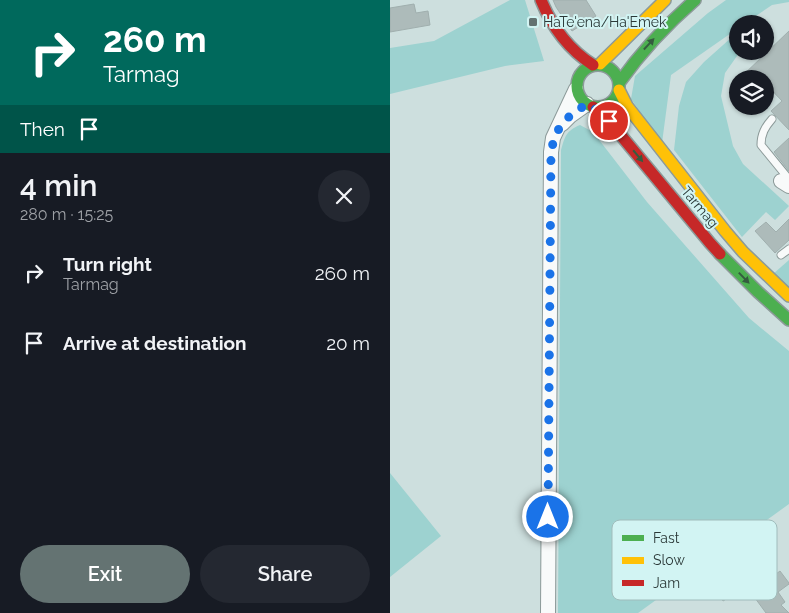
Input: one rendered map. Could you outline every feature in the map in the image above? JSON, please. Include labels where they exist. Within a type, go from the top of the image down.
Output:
[{"type":"street","points":[[541,0],[560,35],[577,84],[578,95],[590,106],[600,107],[612,102],[617,96],[619,86],[644,50],[663,29],[695,0]]},
{"type":"street","points":[[548,613],[551,152],[553,138],[577,84],[579,74],[583,70],[597,64],[665,0]]},
{"type":"street","points":[[560,35],[579,56],[611,68],[615,72],[619,86]]},
{"type":"street","name":"Tarmag","points":[[619,86],[627,106],[725,231],[743,252],[789,296]]},
{"type":"street","points":[[557,130],[570,116],[590,106]]},
{"type":"street","name":"Tarmag","points":[[590,106],[609,121],[710,243],[758,292],[789,320]]},
{"type":"lane","points":[[772,119],[765,127],[761,137],[761,145],[788,178],[786,183]]},
{"type":"lane","points":[[781,255],[789,249]]},
{"type":"shaded area","points":[[510,0],[525,0],[544,61],[505,66],[390,94],[390,48],[434,41]]},
{"type":"shaded area","points":[[726,0],[789,0],[789,2],[772,5],[757,15],[729,15],[729,35],[671,75],[662,143],[631,99],[635,76],[708,13]]},
{"type":"shaded area","points":[[729,40],[729,60],[734,60],[725,73],[721,96],[733,146],[743,164],[789,206],[775,220],[766,212],[742,237],[674,150],[679,106],[686,82],[704,62]]},
{"type":"shaded area","points":[[580,125],[593,132],[647,202],[749,318],[789,351],[789,504],[767,520],[612,520],[612,600],[656,600],[638,613],[558,613],[561,150],[567,134]]},
{"type":"shaded area","points":[[789,260],[789,287],[773,274]]},
{"type":"shaded area","points":[[390,473],[441,536],[390,577]]},
{"type":"building","points":[[553,0],[586,0],[596,16],[572,31]]},
{"type":"building","points":[[414,4],[416,13],[428,11],[430,25],[390,32],[390,8]]},
{"type":"building","points":[[789,31],[789,130],[774,114],[774,108],[782,101],[774,93],[774,70],[748,70],[759,60],[774,60],[774,45]]},
{"type":"building","points":[[789,138],[789,171],[774,152]]},
{"type":"building","points":[[789,219],[789,240],[775,253],[755,231],[766,222],[776,232]]},
{"type":"building","points":[[780,571],[789,583],[778,592],[785,602],[781,605],[789,613],[766,613],[756,600],[777,600],[777,573]]},
{"type":"traffic: fast","points":[[619,83],[654,39],[695,0]]},
{"type":"traffic: fast","points":[[602,65],[610,68],[616,74],[619,86],[616,98],[610,104],[594,107],[586,104],[580,98],[577,82],[580,74],[586,68],[602,65]]},
{"type":"traffic: fast","points":[[720,254],[789,320]]},
{"type":"traffic: slow","points":[[600,64],[665,0]]},
{"type":"traffic: slow","points":[[619,90],[627,106],[725,231],[743,252],[789,296]]},
{"type":"traffic: jam","points":[[541,0],[550,19],[568,45],[593,65]]},
{"type":"traffic: jam","points":[[593,107],[609,121],[720,254]]},
{"type":"place","name":"HaTe'ena/Ha'Emek","points":[[533,22]]},
{"type":"route","points":[[548,517],[551,152],[553,138],[563,123],[587,104],[609,121]]}]
